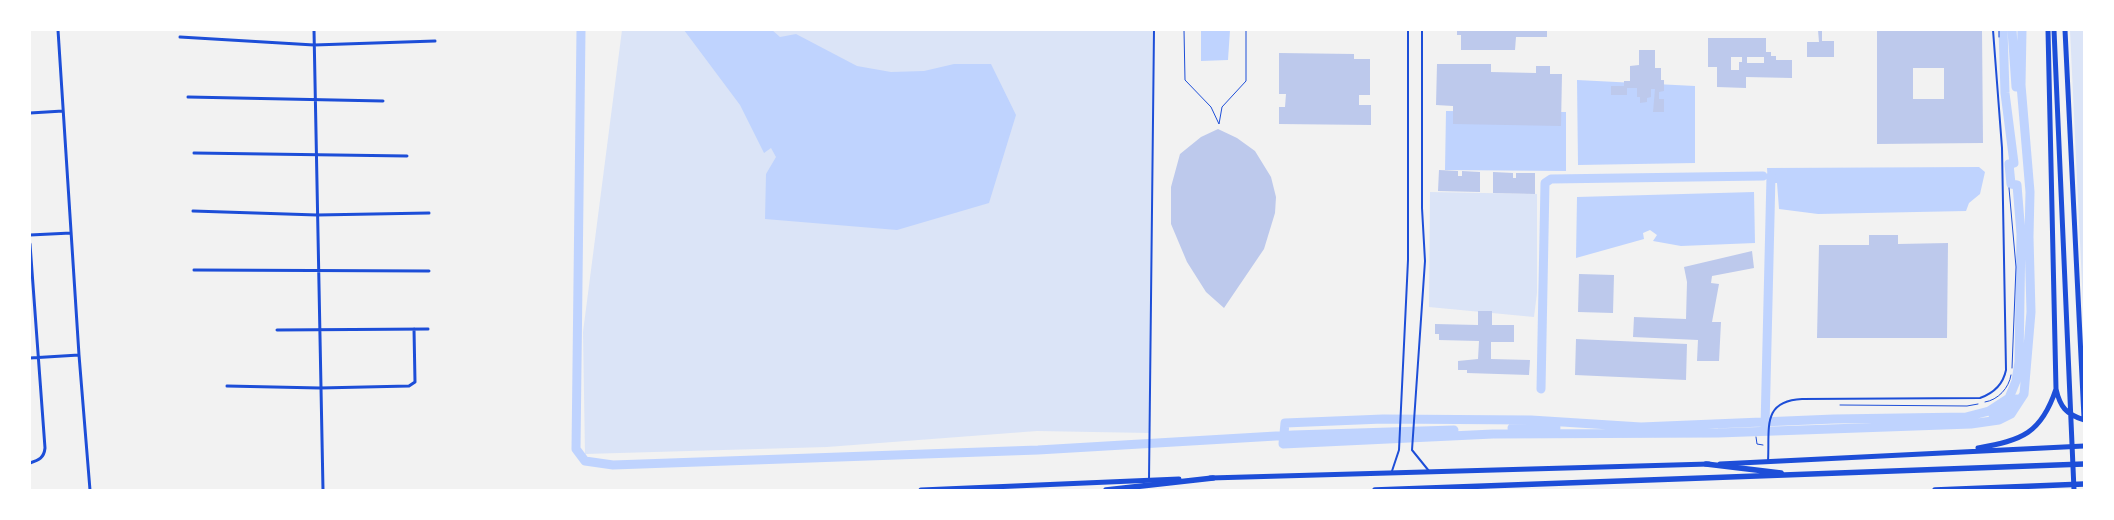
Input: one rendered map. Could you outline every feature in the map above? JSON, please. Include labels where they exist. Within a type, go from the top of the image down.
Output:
[{"type":"highway","points":[[1706,464],[1802,475]]},
{"type":"highway","points":[[1375,490],[2084,464]]},
{"type":"highway","points":[[1106,490],[1214,478]]},
{"type":"highway","points":[[1935,490],[2084,484]]},
{"type":"main road","points":[[2048,30],[2056,389],[2059,401],[2066,412],[2084,419],[2064,30]]},
{"type":"main road","points":[[2054,30],[2074,490]]},
{"type":"main road","points":[[1958,452],[2006,443],[2027,435],[2045,416],[2056,389]]},
{"type":"main road","points":[[922,490],[1149,480],[1768,462],[2084,446]]},
{"type":"street","points":[[58,30],[72,233],[78,355],[90,490]]},
{"type":"street","points":[[314,30],[323,490]]},
{"type":"street","points":[[180,37],[314,45],[435,41]]},
{"type":"street","points":[[188,97],[315,102],[383,101]]},
{"type":"street","points":[[30,113],[63,110]]},
{"type":"street","points":[[194,153],[407,156]]},
{"type":"street","points":[[193,211],[317,215],[429,213]]},
{"type":"street","points":[[30,235],[72,233]]},
{"type":"street","points":[[30,244],[44,454],[30,463]]},
{"type":"street","points":[[194,270],[429,271]]},
{"type":"street","points":[[227,386],[320,388],[412,385],[415,382],[414,329]]},
{"type":"street","points":[[277,330],[428,329]]},
{"type":"street","points":[[30,358],[78,355]]},
{"type":"lane","points":[[1149,480],[1154,30]]},
{"type":"lane","points":[[1391,473],[1399,450],[1408,260],[1408,30]]},
{"type":"lane","points":[[1422,30],[1422,208],[1425,261],[1412,450],[1430,472]]},
{"type":"lane","points":[[1768,462],[1769,419],[1778,405],[1792,400],[1980,398],[1994,391],[2002,383],[2006,370],[2004,202],[1993,30]]},
{"type":"path","points":[[1184,30],[1185,80],[1212,107],[1218,124],[1222,107],[1246,81],[1246,30]]},
{"type":"path","points":[[1999,30],[2000,40]]},
{"type":"path","points":[[1841,405],[1968,406],[1993,401],[2009,384],[2013,364],[2016,267],[2008,185]]},
{"type":"shaded area","points":[[622,30],[1154,30],[1150,433],[1037,431],[827,447],[585,454],[583,332]]},
{"type":"shaded area","points":[[2070,30],[2084,30],[2083,305]]},
{"type":"shaded area","points":[[1430,192],[1537,194],[1537,293],[1534,317],[1429,307]]},
{"type":"water","points":[[684,30],[772,30],[780,37],[796,34],[857,66],[891,72],[924,71],[954,64],[991,64],[1016,115],[989,203],[897,230],[765,219],[766,174],[776,157],[771,148],[764,153],[740,105]]},
{"type":"water","points":[[1201,30],[1230,30],[1228,60],[1201,61]]},
{"type":"water","points":[[1577,80],[1695,86],[1695,163],[1578,165]]},
{"type":"water","points":[[1446,111],[1566,112],[1566,171],[1445,170]]},
{"type":"water","points":[[1979,167],[1985,172],[1980,194],[1969,203],[1966,211],[1818,214],[1779,209],[1777,183],[1768,183],[1767,168]]},
{"type":"water","points":[[1754,192],[1755,243],[1681,246],[1653,241],[1657,235],[1650,230],[1643,233],[1644,239],[1576,258],[1577,197]]},
{"type":"building","points":[[1457,30],[1547,30],[1547,37],[1516,37],[1515,50],[1461,50],[1461,35],[1457,35]]},
{"type":"building","points":[[1818,30],[1822,30],[1822,41],[1834,41],[1834,57],[1807,57],[1807,42],[1819,42]]},
{"type":"building","points":[[1877,30],[1982,30],[1983,143],[1877,144]],"holes":[[[1913,68],[1944,68],[1944,99],[1913,99]]]},
{"type":"building","points":[[1708,38],[1766,38],[1766,52],[1771,52],[1771,56],[1776,56],[1776,60],[1792,60],[1792,78],[1746,77],[1746,88],[1717,87],[1717,67],[1708,67]],"holes":[[[1731,57],[1742,57],[1742,62],[1739,62],[1739,70],[1731,70]],[[1747,57],[1764,57],[1764,63],[1747,63]]]},
{"type":"building","points":[[1639,50],[1655,50],[1655,68],[1661,68],[1661,80],[1664,80],[1664,91],[1659,92],[1659,99],[1664,99],[1664,112],[1653,112],[1655,89],[1651,89],[1651,97],[1647,98],[1647,102],[1640,103],[1640,97],[1637,97],[1637,88],[1627,88],[1627,95],[1611,95],[1611,86],[1624,86],[1624,81],[1630,81],[1630,66],[1639,65]]},
{"type":"building","points":[[1279,53],[1354,54],[1354,59],[1370,59],[1370,95],[1359,95],[1359,105],[1371,105],[1371,125],[1279,124],[1279,107],[1285,107],[1286,94],[1279,94]]},
{"type":"building","points":[[1437,64],[1491,64],[1491,72],[1536,73],[1536,66],[1550,66],[1550,74],[1562,74],[1561,126],[1453,124],[1453,106],[1436,105]]},
{"type":"building","points":[[1218,129],[1237,138],[1255,151],[1271,177],[1276,197],[1275,213],[1264,249],[1224,308],[1206,292],[1187,262],[1171,224],[1171,187],[1180,154],[1201,137]]},
{"type":"building","points":[[1439,170],[1458,171],[1458,176],[1462,176],[1462,171],[1480,172],[1480,192],[1438,191]]},
{"type":"building","points":[[1493,172],[1513,173],[1513,178],[1516,178],[1516,173],[1535,173],[1535,194],[1493,193]]},
{"type":"building","points":[[1869,235],[1898,235],[1898,244],[1948,243],[1947,338],[1817,338],[1819,245],[1869,245]]},
{"type":"building","points":[[1752,251],[1754,268],[1712,276],[1711,283],[1719,284],[1712,322],[1721,322],[1719,361],[1697,361],[1698,340],[1633,337],[1634,317],[1686,319],[1687,282],[1684,267]]},
{"type":"building","points":[[1579,274],[1614,275],[1613,313],[1578,312]]},
{"type":"building","points":[[1478,311],[1492,311],[1492,325],[1514,325],[1514,342],[1491,342],[1491,359],[1530,360],[1529,375],[1467,373],[1467,370],[1458,370],[1458,361],[1478,359],[1479,341],[1439,340],[1439,334],[1435,334],[1435,324],[1478,325]]},
{"type":"building","points":[[1576,339],[1687,344],[1686,380],[1575,375]]},
{"type":"waterway","points":[[581,30],[576,449],[585,461],[613,465],[1038,450],[1293,435],[1454,430]]},
{"type":"waterway","points":[[2003,30],[2005,93],[2014,163],[2009,164],[2011,184],[2017,185],[2021,234],[2019,362],[2016,381],[2009,398],[1989,411],[1966,417],[1834,419],[1641,427],[1531,420],[1383,419],[1285,423],[1283,444],[1493,434],[1718,433],[1971,424],[1999,420],[2011,414],[2024,394],[2031,312],[2030,192],[2021,85],[2022,30]]},
{"type":"waterway","points":[[2012,30],[2016,87]]},
{"type":"waterway","points":[[1541,389],[1545,183],[1551,179],[1763,176]]},
{"type":"waterway","points":[[1765,427],[1771,176]]},
{"type":"waterway","points":[[1993,415],[2008,408],[2017,399]]},
{"type":"waterway","points":[[1512,428],[1556,428]]}]
